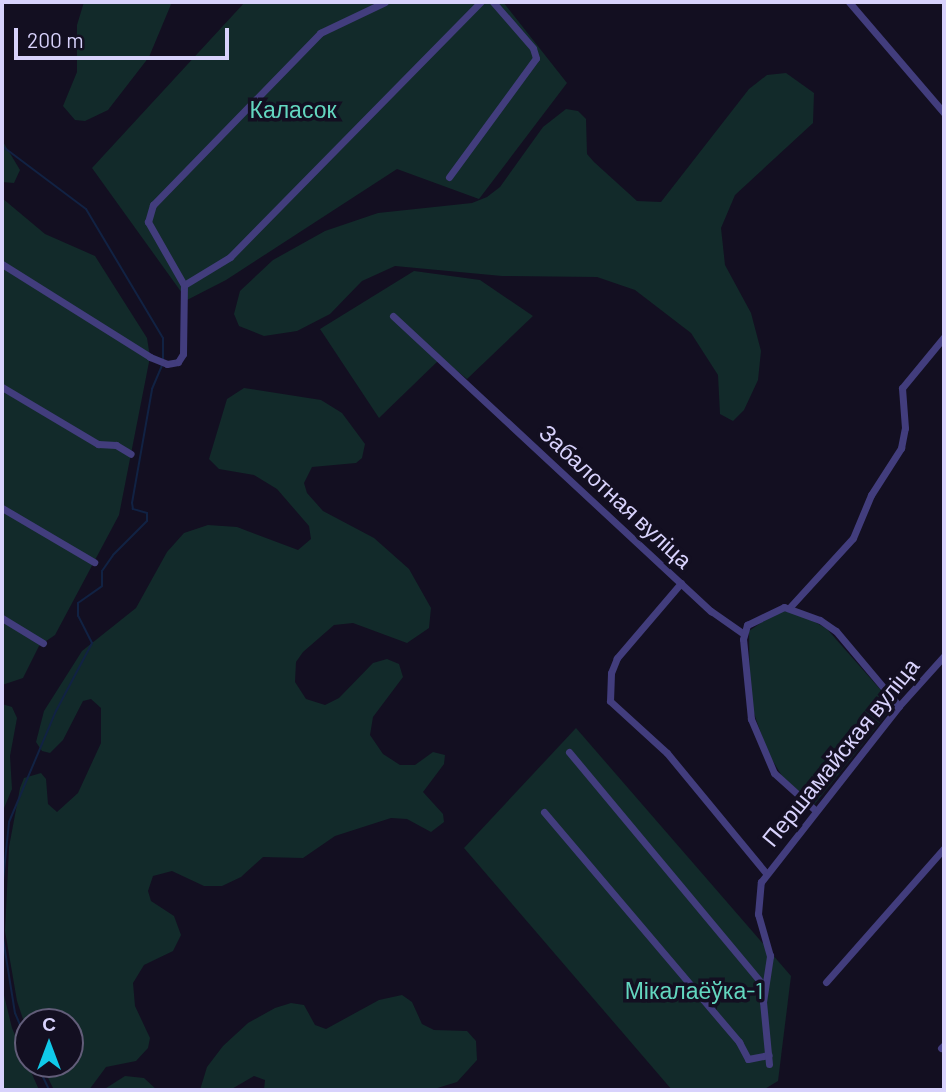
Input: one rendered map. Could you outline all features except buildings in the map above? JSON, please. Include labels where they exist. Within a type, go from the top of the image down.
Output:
[{"type":"street","points":[[2,264],[150,356],[164,363],[178,362],[183,354],[184,285],[148,222],[157,200],[320,33],[385,2]]},
{"type":"street","points":[[184,285],[241,247],[481,2]]},
{"type":"street","points":[[449,177],[536,58],[533,48],[493,2]]},
{"type":"street","points":[[849,2],[944,113]]},
{"type":"street","name":"Забалотная вуліца","points":[[393,316],[724,622],[743,633]]},
{"type":"street","points":[[815,810],[780,780],[763,750],[747,701],[743,633],[758,617],[790,607],[853,538],[871,495],[901,448],[905,428],[902,388],[944,337]]},
{"type":"street","points":[[2,387],[98,444],[116,445],[131,454]]},
{"type":"street","points":[[2,508],[94,562]]},
{"type":"street","points":[[681,583],[612,666],[609,693],[615,709],[667,753],[766,873],[757,907],[770,956],[764,986],[769,1064]]},
{"type":"street","points":[[790,607],[836,631],[899,706]]},
{"type":"street","points":[[2,618],[44,643]]},
{"type":"street","name":"Першамайская вуліца","points":[[766,873],[899,706],[944,656]]},
{"type":"street","points":[[569,752],[764,986]]},
{"type":"street","points":[[544,812],[739,1042],[748,1059],[769,1055]]},
{"type":"street","points":[[826,982],[944,848]]},
{"type":"green space","points":[[84,2],[172,2],[149,57],[108,110],[85,121],[75,120],[63,106],[77,72],[77,25]]},
{"type":"green space","name":"Каласок","points":[[245,2],[503,2],[567,83],[479,199],[397,169],[226,280],[187,300],[92,168]]},
{"type":"green space","points":[[786,73],[814,93],[813,123],[735,195],[721,228],[725,265],[751,313],[761,351],[758,380],[744,410],[733,421],[720,414],[718,375],[691,333],[635,290],[597,277],[502,276],[395,266],[362,281],[330,314],[297,331],[264,336],[239,326],[234,314],[240,291],[273,260],[325,231],[378,213],[472,203],[487,197],[500,187],[543,127],[566,109],[578,111],[586,119],[587,154],[594,162],[637,201],[661,202],[749,89],[767,75]]},
{"type":"green space","points":[[2,140],[20,170],[14,183],[2,182]]},
{"type":"green space","points":[[2,198],[45,234],[95,256],[147,338],[150,357],[119,515],[55,635],[39,646],[23,678],[2,685]]},
{"type":"green space","points":[[414,271],[480,280],[533,316],[467,379],[441,358],[379,418],[320,329]]},
{"type":"green space","points":[[244,388],[321,400],[342,413],[365,444],[362,458],[356,463],[312,467],[304,483],[307,493],[323,511],[374,538],[409,569],[431,608],[429,628],[407,643],[353,623],[334,625],[303,652],[296,662],[295,682],[306,699],[325,705],[339,698],[373,663],[387,659],[399,664],[403,677],[373,717],[370,735],[383,754],[400,765],[415,765],[433,752],[445,755],[444,764],[423,792],[443,814],[444,822],[431,832],[407,819],[391,818],[335,836],[303,858],[263,857],[241,877],[222,886],[204,886],[172,871],[153,876],[148,891],[151,901],[174,916],[181,935],[173,951],[144,965],[133,983],[135,1006],[150,1038],[148,1048],[136,1061],[106,1067],[89,1090],[54,1090],[48,1078],[84,1078],[84,1008],[19,1008],[5,931],[9,847],[24,778],[41,773],[46,779],[48,804],[57,812],[78,793],[101,743],[101,708],[91,699],[83,701],[63,740],[50,753],[42,751],[36,742],[44,711],[82,651],[136,608],[167,552],[184,533],[208,525],[237,527],[298,550],[311,539],[309,526],[277,489],[254,475],[219,469],[209,459],[227,399]]},
{"type":"green space","points":[[780,610],[805,616],[827,629],[894,705],[814,805],[782,776],[768,753],[750,702],[749,631]]},
{"type":"green space","points":[[2,704],[12,707],[17,718],[10,756],[12,789],[2,813]]},
{"type":"green space","name":"Мікалаёўка-1","points":[[576,728],[791,976],[778,1081],[763,1090],[672,1090],[464,848]]},
{"type":"green space","points":[[2,987],[14,1033],[14,1078],[34,1078],[39,1090],[2,1090]]},
{"type":"green space","points":[[402,995],[412,1002],[422,1024],[434,1030],[467,1031],[476,1041],[477,1060],[457,1082],[431,1090],[264,1090],[265,1080],[254,1076],[230,1090],[200,1090],[207,1067],[223,1046],[248,1023],[275,1008],[291,1003],[304,1005],[315,1025],[326,1029],[379,1000]]},
{"type":"green space","points":[[125,1076],[144,1078],[157,1090],[103,1090]]},
{"type":"waterway","points":[[2,146],[86,209],[163,338],[163,361]]},
{"type":"waterway","points":[[2,890],[9,822],[56,711],[92,643],[78,616],[78,603],[102,586],[102,571],[113,555],[147,521],[147,513],[133,509],[132,503],[152,389],[162,366]]},
{"type":"waterway","points":[[2,932],[14,1008]]},
{"type":"waterway","points":[[43,1078],[49,1090]]}]
